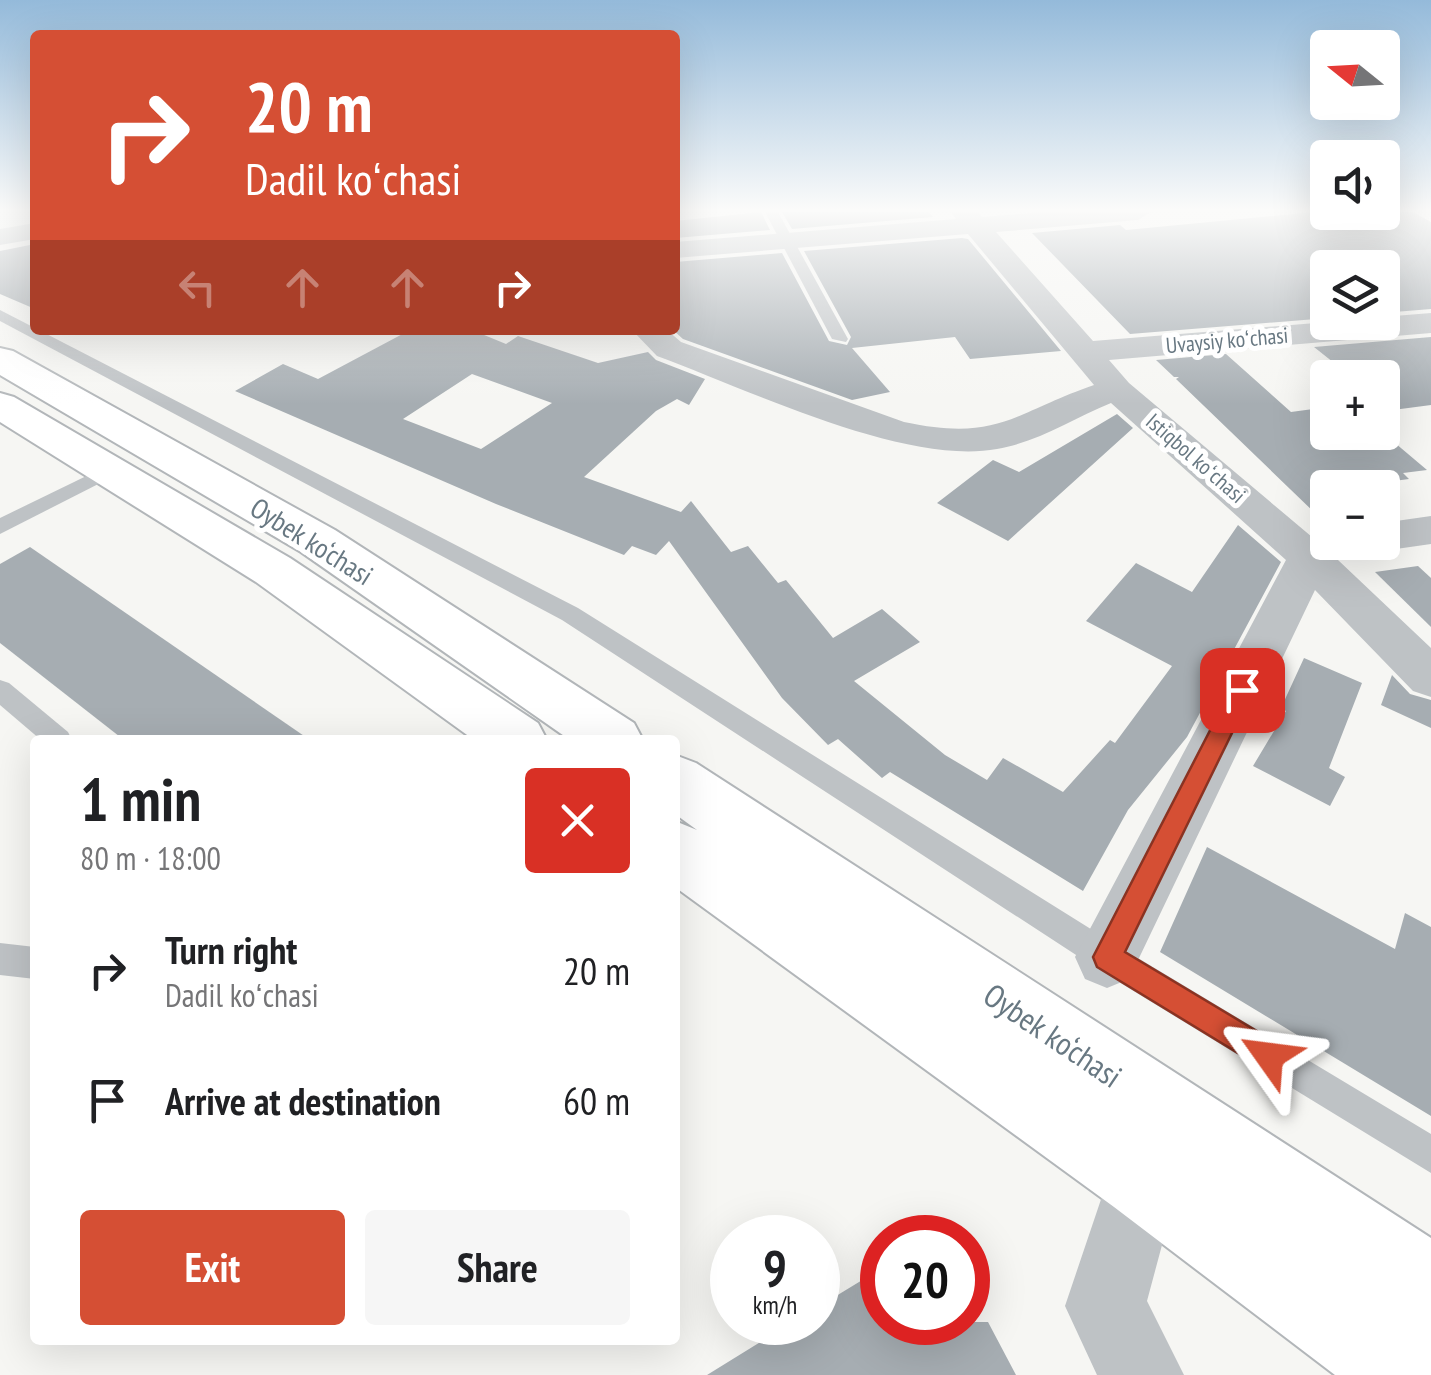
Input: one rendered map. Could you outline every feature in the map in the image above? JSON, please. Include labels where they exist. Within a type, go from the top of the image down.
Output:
[{"type":"main road","name":"Oybek ko‘chasi","points":[[0,358],[318,541],[607,735]]},
{"type":"main road","name":"Oybek ko‘chasi","points":[[0,405],[274,570],[491,733]]},
{"type":"main road","name":"Oybek ko‘chasi","points":[[680,784],[1431,1289]]},
{"type":"main road","points":[[680,854],[1143,1178],[1411,1375]]},
{"type":"street","name":"Istiqbol koʻchasi","points":[[1019,276],[1118,390],[1310,540]]},
{"type":"street","name":"Uvaysiy koʻchasi","points":[[1084,352],[1431,323]]},
{"type":"street","points":[[653,335],[669,350],[894,431],[930,440],[992,440],[1030,428],[1082,399],[1118,390]]},
{"type":"street","points":[[1400,534],[1431,530]]},
{"type":"street","points":[[1107,957],[1318,560]]},
{"type":"street","name":"Istiqbol koʻchasi","points":[[1331,560],[1431,678]]},
{"type":"street","points":[[1142,1375],[1105,1306],[1143,1178]]},
{"type":"lane","points":[[808,276],[840,339]]},
{"type":"lane","points":[[0,316],[30,332]]},
{"type":"lane","points":[[36,335],[570,614],[1107,957],[1431,1155]]},
{"type":"lane","points":[[0,527],[109,470]]},
{"type":"lane","points":[[0,690],[53,735]]},
{"type":"lane","points":[[0,959],[30,962]]},
{"type":"building","points":[[0,276],[30,276],[30,307],[0,294]]},
{"type":"building","points":[[680,276],[794,276],[829,341],[847,345],[851,337],[818,276],[999,276],[1061,351],[970,359],[955,337],[852,348],[890,392],[852,400],[683,339],[679,335]]},
{"type":"building","points":[[1074,276],[1310,276],[1310,319],[1130,334]]},
{"type":"building","points":[[1400,276],[1431,276],[1431,309],[1400,312]]},
{"type":"building","points":[[401,335],[484,335],[506,344],[518,336],[598,363],[648,352],[656,360],[705,379],[689,405],[677,399],[656,411],[584,477],[681,512],[691,501],[731,552],[748,546],[778,583],[786,580],[833,638],[882,609],[920,642],[854,681],[945,755],[987,780],[1003,758],[1063,792],[1110,740],[1115,743],[1172,666],[1086,621],[1136,563],[1192,592],[1238,525],[1281,562],[1187,737],[1128,810],[1083,891],[890,772],[882,778],[838,739],[828,745],[782,698],[669,541],[656,555],[632,546],[624,555],[235,391],[283,364],[318,379]],"holes":[[[472,374],[552,403],[481,449],[403,419]]]},
{"type":"building","points":[[1431,337],[1431,405],[1400,409],[1400,360],[1330,360],[1314,347],[1400,340]]},
{"type":"building","points":[[1226,354],[1291,412],[1310,409],[1310,450],[1400,447],[1427,470],[1403,473],[1409,479],[1400,480],[1400,470],[1310,470],[1310,508],[1176,379],[1179,377],[1156,360]]},
{"type":"building","points":[[1117,414],[1133,428],[1008,541],[937,503],[993,460],[1019,472]]},
{"type":"building","points":[[30,547],[303,735],[118,735],[0,643],[0,564]]},
{"type":"building","points":[[1418,566],[1431,578],[1431,627],[1375,572]]},
{"type":"building","points":[[1304,658],[1362,683],[1329,768],[1345,777],[1330,806],[1253,766],[1286,711],[1281,708]]},
{"type":"building","points":[[1392,675],[1410,694],[1431,700],[1431,728],[1381,705]]},
{"type":"building","points":[[1207,847],[1395,949],[1405,913],[1431,927],[1431,1116],[1160,952]]},
{"type":"building","points":[[860,1281],[860,1345],[990,1345],[990,1326],[1016,1375],[707,1375],[756,1345],[840,1345],[840,1294]]},
{"type":"route","points":[[1242,690],[1107,957],[1269,1056]]}]
